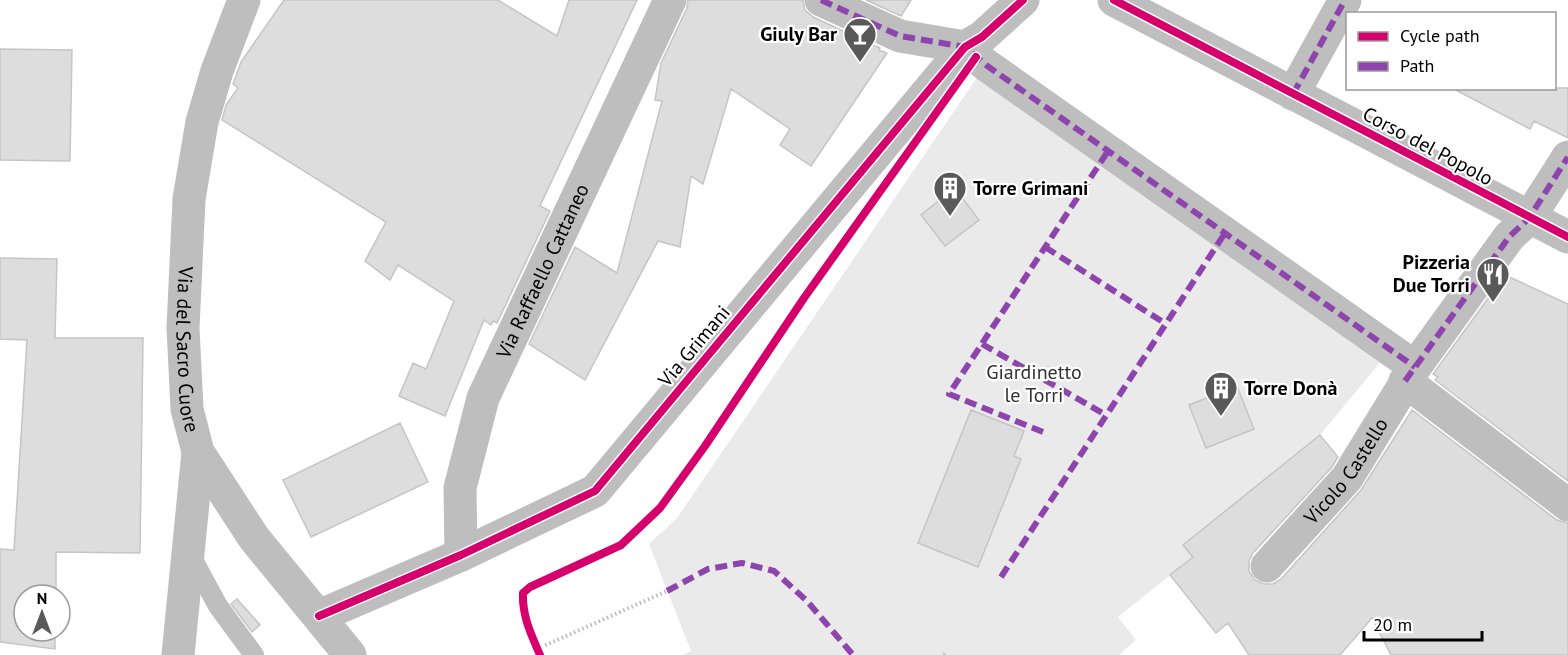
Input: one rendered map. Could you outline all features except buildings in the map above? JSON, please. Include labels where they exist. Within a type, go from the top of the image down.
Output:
[{"type":"street","name":"Via del Sacro Cuore","points":[[244,0],[217,70],[202,122],[189,199],[183,328],[187,409],[198,452],[254,538],[350,655]]},
{"type":"street","name":"Via Raffaello Cattaneo","points":[[461,555],[460,488],[483,398],[670,0]]},
{"type":"street","points":[[821,0],[900,36],[965,47],[1410,374],[1568,505]]},
{"type":"street","name":"Via Grimani","points":[[319,616],[461,555],[595,491],[965,47],[982,37],[1023,0]]},
{"type":"street","name":"Corso del Popolo","points":[[1114,0],[1568,237]]},
{"type":"street","points":[[1293,94],[1346,0]]},
{"type":"street","name":"Vicolo Castello","points":[[1267,566],[1347,478],[1410,374],[1509,237],[1530,218],[1568,157]]},
{"type":"street","points":[[178,655],[198,452]]},
{"type":"lane","points":[[188,548],[218,606],[254,655]]},
{"type":"path","points":[[533,640],[538,652],[667,591]]},
{"type":"green space","name":"Giardinetto le Torri","points":[[978,76],[1384,358],[1320,435],[1183,545],[1193,557],[1118,617],[1136,640],[1119,655],[683,655],[691,651],[649,544],[677,518]]},
{"type":"marked path","points":[[821,0],[900,36],[965,47],[986,65],[1415,367]]},
{"type":"marked path","points":[[1293,94],[1345,0]]},
{"type":"marked path","points":[[1043,432],[949,394],[1108,151]]},
{"type":"marked path","points":[[1405,381],[1509,237],[1529,218],[1568,157]]},
{"type":"marked path","points":[[1001,577],[1225,233]]},
{"type":"marked path","points":[[1045,247],[1166,324]]},
{"type":"marked path","points":[[982,344],[1106,415]]},
{"type":"marked path","points":[[667,591],[708,569],[742,563],[774,571],[807,601],[853,655]]},
{"type":"cycle path","points":[[319,616],[461,555],[595,491],[965,47],[982,37],[1023,0]]},
{"type":"cycle path","points":[[1114,0],[1568,237]]},
{"type":"cycle path","points":[[540,655],[530,632],[523,593],[530,587],[621,545],[660,508],[705,446],[804,298],[976,57]]},
{"type":"place","name":"Giuly Bar","points":[[860,63]]},
{"type":"place","name":"Torre Grimani","points":[[950,217]]},
{"type":"place","name":"Pizzeria Due Torri","points":[[1493,303]]},
{"type":"place","name":"Torre Donà","points":[[1221,417]]}]
